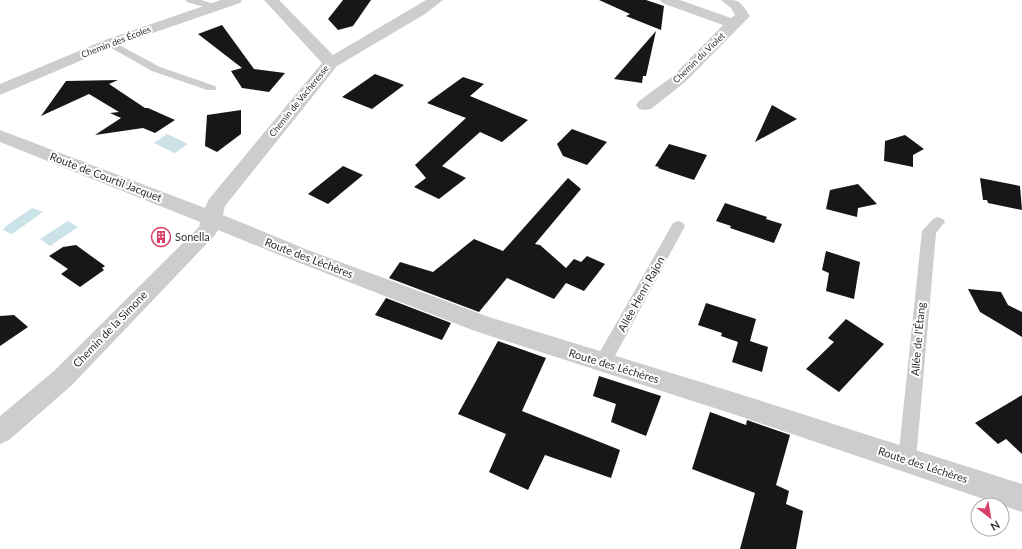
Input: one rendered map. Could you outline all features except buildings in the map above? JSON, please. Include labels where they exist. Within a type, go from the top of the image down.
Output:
[{"type":"street","name":"Chemin des Écoles","points":[[0,90],[110,43],[235,0]]},
{"type":"street","points":[[271,0],[331,63]]},
{"type":"street","name":"Chemin de Vacheresse","points":[[212,219],[216,204],[331,63],[420,11],[436,0]]},
{"type":"street","points":[[668,0],[733,24],[743,16],[736,5],[728,0]]},
{"type":"street","name":"Chemin du Violet","points":[[645,105],[679,79],[733,24]]},
{"type":"street","name":"Route de Courtil Jacquet","points":[[0,136],[212,219]]},
{"type":"street","name":"Route des Léchères","points":[[212,219],[300,255],[483,324],[1022,498]]},
{"type":"street","name":"Chemin de la Simone","points":[[0,432],[63,378],[208,230],[212,219]]},
{"type":"lane","points":[[190,0],[214,7]]},
{"type":"lane","points":[[110,43],[156,70],[211,88]]},
{"type":"lane","name":"Allée de l'Étang","points":[[907,460],[928,231],[938,222]]},
{"type":"lane","name":"Allée Henri Rajon","points":[[603,362],[678,226]]},
{"type":"water","points":[[167,134],[188,144],[175,153],[154,143]]},
{"type":"water","points":[[32,208],[43,212],[12,234],[3,230],[6,226]]},
{"type":"water","points":[[68,221],[78,227],[50,246],[40,239]]},
{"type":"place","name":"Sonella","points":[[161,237]]}]
